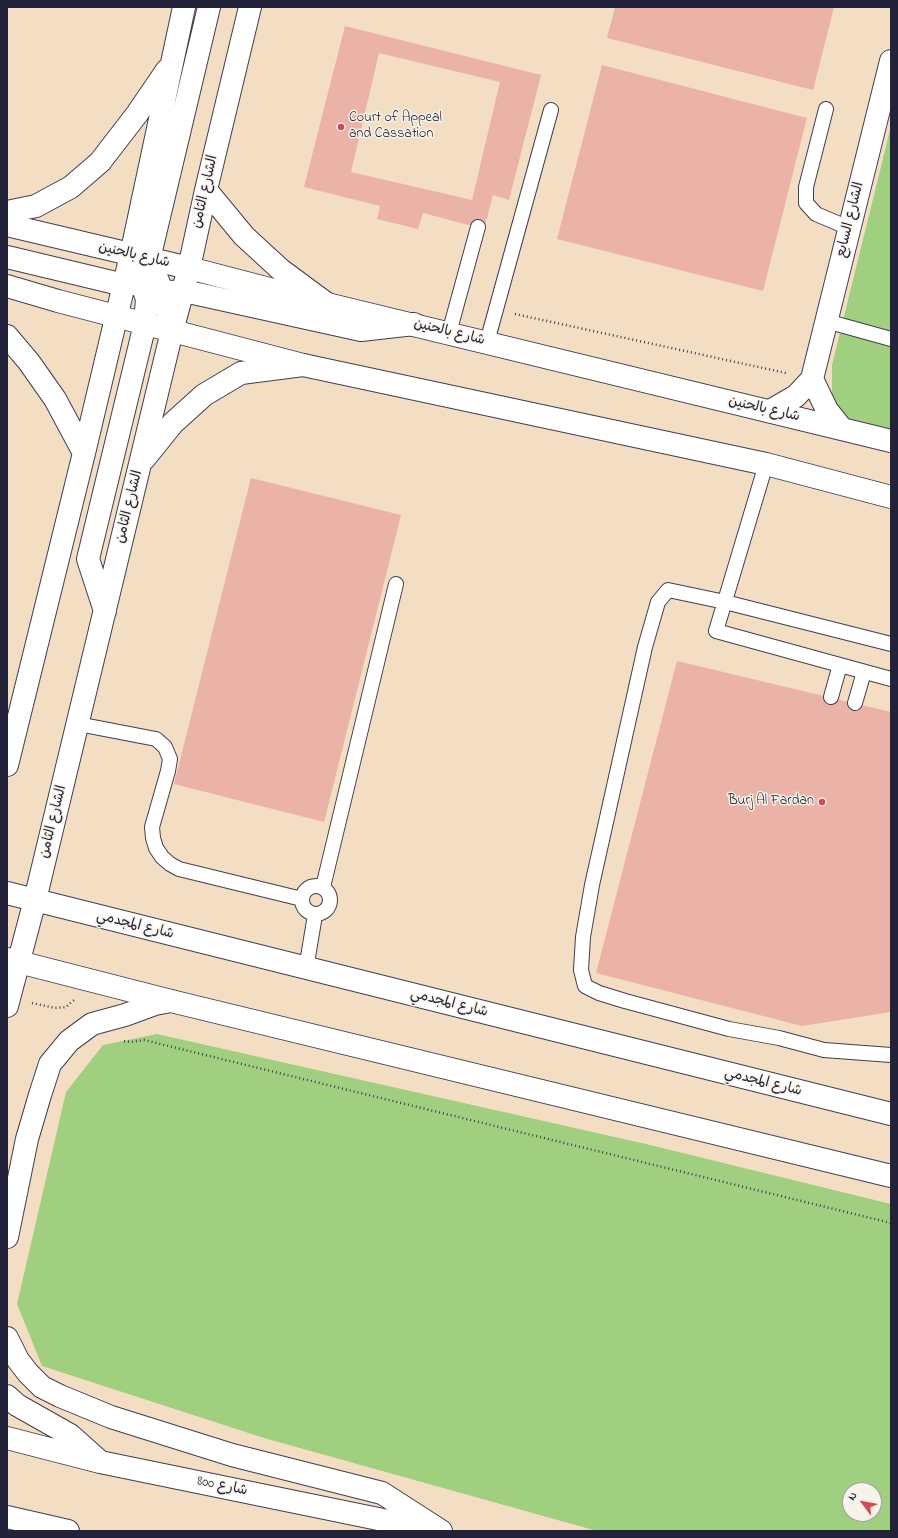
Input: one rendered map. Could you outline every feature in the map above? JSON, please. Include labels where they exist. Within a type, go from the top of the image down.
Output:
[{"type":"main road","name":"الشارع الثامن","points":[[8,1002],[13,961],[35,900],[172,331],[149,280],[172,63],[184,7]]},
{"type":"main road","points":[[105,612],[88,559],[145,324],[149,280],[209,7]]},
{"type":"main road","name":"الشارع الثامن","points":[[8,755],[84,453],[116,316],[149,280],[189,268],[250,7]]},
{"type":"main road","name":"الشارع السابع","points":[[770,411],[796,396],[812,379],[891,61]]},
{"type":"main road","points":[[7,212],[36,206],[72,187],[100,162],[137,114],[172,63]]},
{"type":"main road","points":[[206,190],[244,236],[281,270],[327,304]]},
{"type":"main road","name":"شارع بالحنين","points":[[7,225],[149,280]]},
{"type":"main road","points":[[7,257],[149,280],[361,330],[414,324]]},
{"type":"main road","points":[[149,280],[189,268]]},
{"type":"main road","name":"شارع بالحنين","points":[[189,268],[327,304],[891,441]]},
{"type":"main road","points":[[7,286],[58,301],[303,365],[766,464],[891,497]]},
{"type":"main road","points":[[7,336],[29,362],[55,399],[84,453]]},
{"type":"main road","points":[[141,463],[174,423],[204,395],[241,373],[303,365]]},
{"type":"main road","points":[[812,379],[827,410],[842,429]]},
{"type":"main road","name":"شارع المجدمي","points":[[7,893],[306,969],[891,1114]]},
{"type":"main road","points":[[13,961],[171,1001],[891,1176]]},
{"type":"main road","points":[[7,1237],[27,1139],[50,1064],[69,1041],[92,1024],[125,1015],[155,1004],[171,1001]]},
{"type":"main road","points":[[7,1338],[18,1360],[28,1373],[42,1387],[60,1396],[111,1417],[232,1455],[382,1493],[441,1531]]},
{"type":"main road","points":[[7,1396],[17,1405],[70,1435],[100,1462]]},
{"type":"main road","name":"شارع 800","points":[[7,1438],[100,1462],[437,1531]]},
{"type":"main road","points":[[7,1517],[68,1531]]},
{"type":"lane","points":[[826,109],[806,187],[806,203],[816,214],[849,228]]},
{"type":"lane","points":[[486,342],[551,110]]},
{"type":"lane","points":[[449,333],[478,227]]},
{"type":"lane","points":[[826,322],[891,338]]},
{"type":"lane","points":[[766,464],[716,631],[891,679]]},
{"type":"lane","points":[[323,887],[396,584]]},
{"type":"lane","points":[[891,644],[725,602],[668,590],[658,602],[645,647],[592,885],[583,937],[581,970],[586,986],[599,993],[728,1029],[779,1038],[824,1050],[891,1055]]},
{"type":"lane","points":[[831,697],[840,665]]},
{"type":"lane","points":[[855,703],[864,672]]},
{"type":"lane","points":[[78,724],[156,739],[165,747],[170,759],[152,827],[156,848],[162,857],[170,864],[179,869],[302,899]]},
{"type":"lane","points":[[312,886],[323,887],[328,891],[331,901],[326,911],[315,915],[305,910],[302,904],[304,893],[312,886]]},
{"type":"lane","points":[[306,969],[315,915]]},
{"type":"path","points":[[496,310],[812,379]]},
{"type":"path","points":[[8,1002],[55,1008],[66,1007],[74,1000],[92,1024],[101,1033],[118,1041],[131,1042],[144,1040],[891,1223]]},
{"type":"green space","points":[[891,126],[891,433],[852,423],[832,397],[832,365]]},
{"type":"green space","points":[[157,1034],[646,1144],[891,1204],[891,1531],[597,1531],[264,1438],[42,1366],[17,1304],[66,1092],[103,1045]]},
{"type":"building","points":[[615,7],[834,7],[813,90],[607,38]]},
{"type":"building","name":"Court of Appeal and Cassation","points":[[345,26],[541,75],[509,200],[493,195],[484,229],[423,213],[418,229],[377,219],[380,206],[304,187]],"holes":[[[379,53],[500,82],[472,200],[351,172]]]},
{"type":"building","points":[[602,65],[807,118],[763,291],[557,239]]},
{"type":"building","points":[[251,478],[401,515],[324,822],[174,784]]},
{"type":"building","points":[[677,661],[891,712],[891,1012],[802,1026],[596,973]]},
{"type":"place","name":"Court of Appeal and Cassation","points":[[341,127]]},
{"type":"place","name":"Burj Al Fardan","points":[[822,802]]}]
